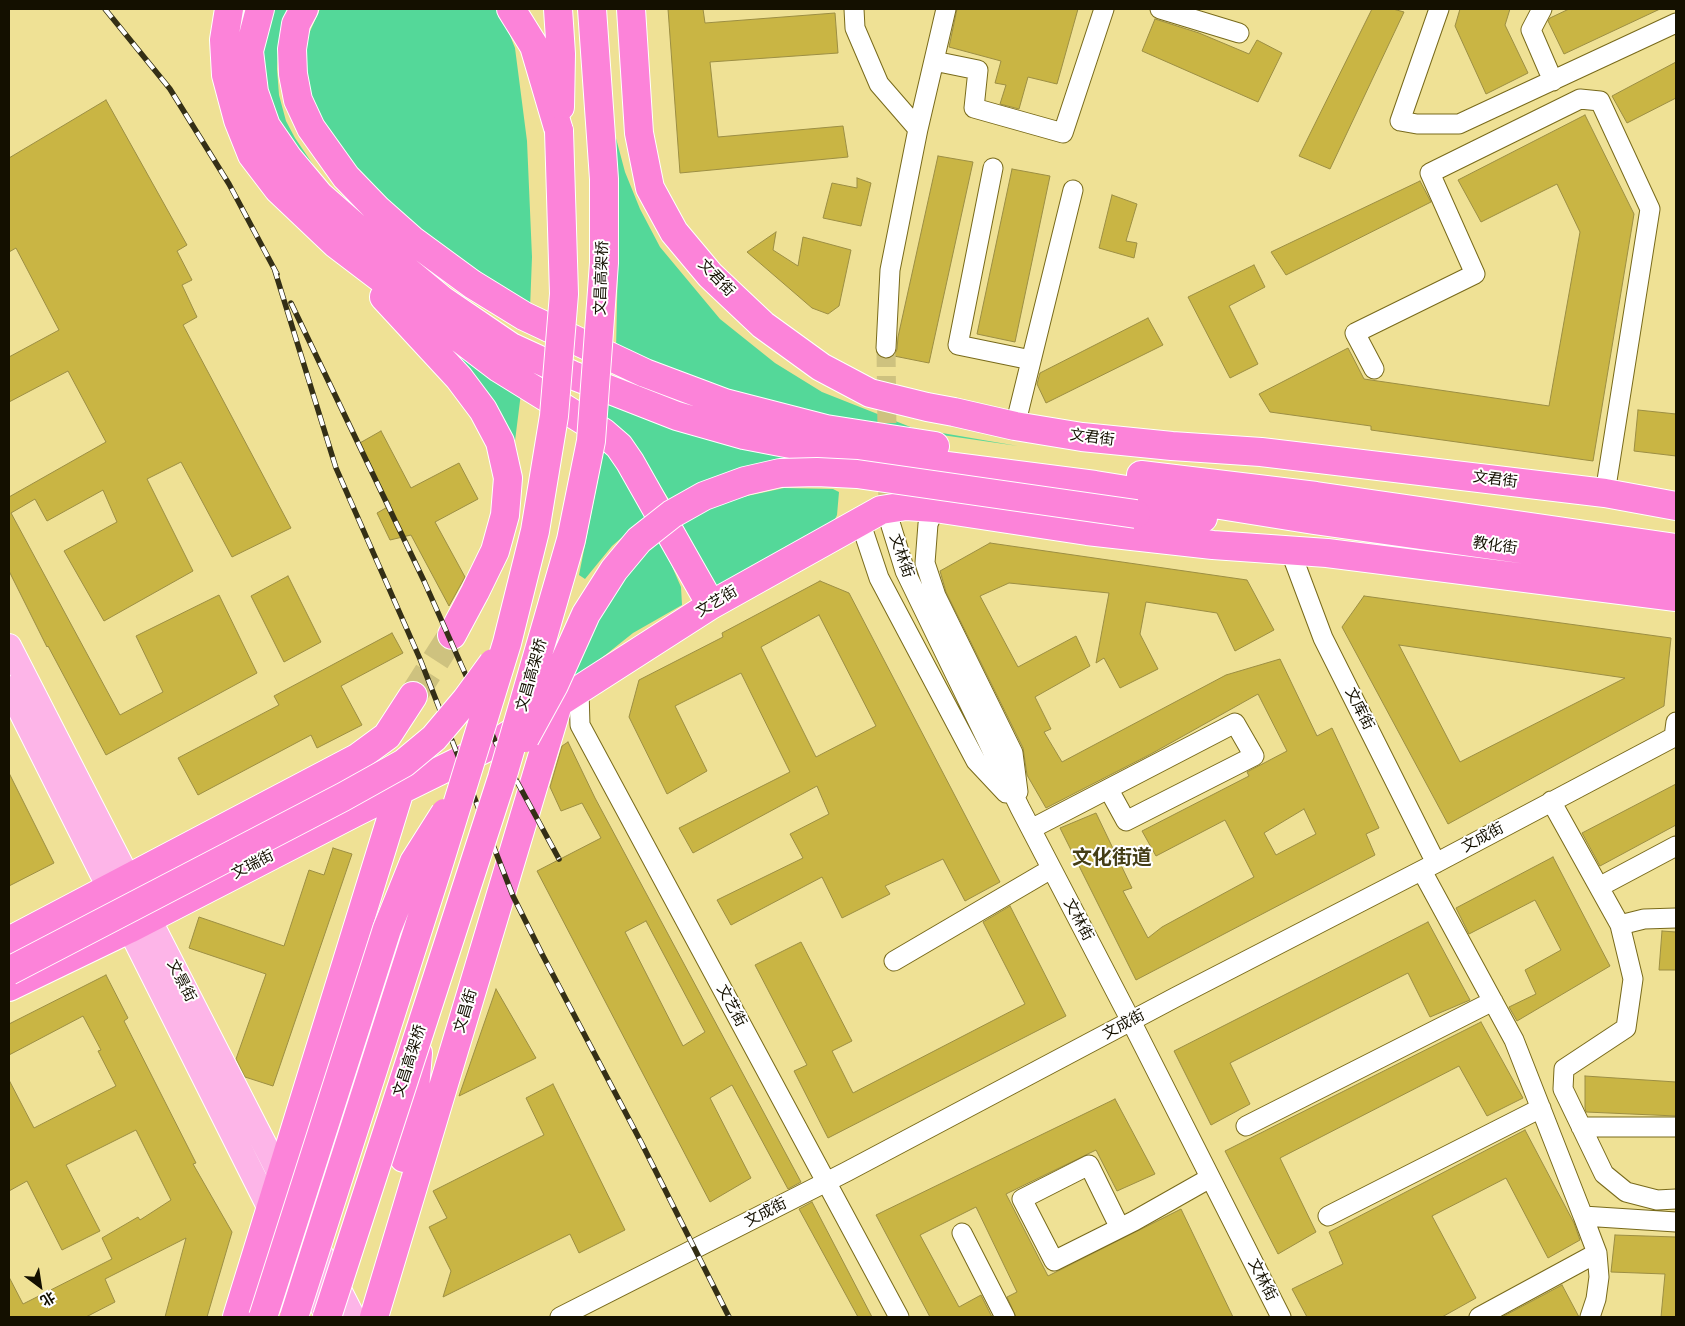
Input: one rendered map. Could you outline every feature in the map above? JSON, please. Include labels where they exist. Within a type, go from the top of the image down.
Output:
[{"type":"highway","points":[[229,9],[224,40],[226,75],[238,120],[252,155],[278,189],[336,244],[459,378],[483,410],[500,442],[508,478],[505,515],[495,551],[476,592],[452,635]]},
{"type":"highway","points":[[260,9],[250,51],[254,92],[266,126],[288,158],[319,195],[382,251],[442,300],[511,347],[572,375],[677,416],[744,435],[822,450],[1095,485],[1315,508]]},
{"type":"highway","points":[[304,9],[296,24],[292,48],[293,74],[298,100],[310,128],[328,154],[364,196],[412,240],[472,284],[524,316],[645,373],[725,403],[826,429],[1315,508]]},
{"type":"highway","points":[[511,9],[534,46],[559,131]]},
{"type":"highway","points":[[294,1317],[508,643],[534,531],[554,416],[564,294],[559,131],[561,54],[558,9]]},
{"type":"highway","name":"文昌高架桥","points":[[328,1317],[502,778],[571,540],[591,442],[604,262],[604,179],[592,9]]},
{"type":"highway","name":"文君街","points":[[632,9],[639,133],[650,188],[674,232],[710,274],[763,325],[821,367],[870,392],[927,407],[1015,426],[1082,437],[1261,452],[1605,493],[1676,506]]},
{"type":"highway","points":[[336,244],[499,368],[604,433],[619,446],[630,462],[711,605]]},
{"type":"highway","points":[[1172,446],[1315,508]]},
{"type":"highway","points":[[502,778],[554,685],[586,614],[614,570],[639,540],[672,514],[704,496],[745,481],[780,473],[857,474],[1136,514],[1178,518],[1327,553]]},
{"type":"highway","points":[[860,522],[881,510],[906,506],[936,508],[1087,531],[1213,545],[1327,553],[1676,597]]},
{"type":"highway","points":[[1178,518],[1315,508]]},
{"type":"highway","name":"教化街","points":[[1315,508],[1676,548]]},
{"type":"highway","name":"教化街","points":[[1315,508],[1676,571]]},
{"type":"highway","name":"文艺街","points":[[496,743],[711,605],[860,522]]},
{"type":"highway","points":[[9,971],[343,798],[404,764],[439,732],[466,700],[508,643]]},
{"type":"highway","points":[[9,941],[357,758],[387,736],[413,696]]},
{"type":"highway","name":"文昌街","points":[[374,1317],[569,697]]},
{"type":"highway","name":"文瑞街","points":[[9,987],[139,924],[496,743]]},
{"type":"highway","points":[[263,1317],[387,929],[414,862],[463,784]]},
{"type":"highway","points":[[236,1317],[400,790]]},
{"type":"highway","points":[[353,1317],[411,1136],[420,1029]]},
{"type":"main road","name":"文景街","points":[[9,646],[118,883]]},
{"type":"main road","name":"文景街","points":[[9,688],[280,1176],[353,1317]]},
{"type":"main road","name":"文景街","points":[[139,924],[270,1209],[328,1317]]},
{"type":"street","points":[[854,9],[855,28],[880,84],[918,129]]},
{"type":"street","points":[[886,348],[890,270],[918,129],[946,9]]},
{"type":"street","points":[[934,61],[978,70],[974,108],[1063,133],[1104,9]]},
{"type":"street","points":[[1160,9],[1239,33]]},
{"type":"street","points":[[1439,9],[1400,121],[1417,124],[1460,124],[1553,81],[1672,18]]},
{"type":"street","points":[[1542,9],[1531,30],[1553,81]]},
{"type":"street","points":[[1374,369],[1355,333],[1474,274],[1430,173],[1580,99],[1600,101],[1650,209],[1605,493]]},
{"type":"street","points":[[993,168],[958,345],[1031,360]]},
{"type":"street","points":[[1015,426],[1073,190]]},
{"type":"street","points":[[936,508],[928,524],[925,563],[936,596],[1013,753],[1020,808]]},
{"type":"street","name":"文林街","points":[[888,516],[904,571],[1020,808],[1282,1317]]},
{"type":"street","points":[[860,522],[880,578],[976,761],[1020,808]]},
{"type":"street","name":"文库街","points":[[1290,550],[1323,638],[1429,867],[1493,1001],[1514,1040],[1584,1216],[1597,1253],[1599,1277],[1596,1299],[1590,1317]]},
{"type":"street","name":"文艺街","points":[[569,697],[580,725],[825,1183],[899,1317]]},
{"type":"street","name":"文成街","points":[[560,1317],[825,1183],[1674,737],[1676,722]]},
{"type":"street","points":[[1031,829],[1235,723],[1254,756],[1126,821],[1109,790]]},
{"type":"street","points":[[1551,801],[1620,925],[1633,979],[1626,1028],[1564,1069],[1563,1089],[1604,1174],[1626,1192],[1658,1200],[1676,1199]]},
{"type":"street","points":[[1599,887],[1676,846]]},
{"type":"street","points":[[894,961],[1051,869]]},
{"type":"street","points":[[1620,925],[1644,919],[1676,918]]},
{"type":"street","points":[[1246,1126],[1493,1001]]},
{"type":"street","points":[[1328,1216],[1541,1108]]},
{"type":"street","points":[[1581,1127],[1676,1128]]},
{"type":"street","points":[[1120,1228],[1088,1165],[1022,1199],[1054,1261],[1120,1228],[1210,1178]]},
{"type":"street","points":[[1584,1216],[1676,1222]]},
{"type":"street","points":[[962,1233],[1005,1317]]},
{"type":"street","points":[[1479,1317],[1597,1253]]},
{"type":"green space","points":[[272,9],[289,9],[285,16],[278,48],[277,69],[279,95],[286,121],[318,172],[293,145],[275,114],[266,86],[263,57]]},
{"type":"green space","points":[[320,9],[497,9],[504,20],[515,48],[527,141],[532,257],[530,309],[500,293],[367,188],[310,105],[303,47]]},
{"type":"green space","points":[[613,127],[625,172],[640,209],[660,247],[720,319],[775,363],[822,392],[913,428],[1018,446],[838,420],[758,404],[616,350],[618,259]]},
{"type":"green space","points":[[433,337],[485,373],[521,393],[512,465]]},
{"type":"green space","points":[[609,401],[862,467],[670,501],[640,456],[606,420]]},
{"type":"green space","points":[[604,449],[622,468],[649,514],[612,546],[585,579],[579,575]]},
{"type":"green space","points":[[784,488],[833,489],[839,492],[837,515],[830,529],[715,591],[681,522],[700,511],[729,500]]},
{"type":"green space","points":[[660,539],[681,587],[682,605],[633,633],[564,688],[580,633],[627,569]]},
{"type":"building","points":[[668,9],[703,9],[705,23],[835,13],[838,53],[710,62],[718,137],[843,126],[848,157],[680,173]]},
{"type":"building","points":[[957,9],[1078,9],[1057,84],[1028,77],[1019,109],[1000,104],[1006,85],[995,83],[1001,61],[949,47]]},
{"type":"building","points":[[1372,9],[1393,9],[1404,12],[1330,169],[1299,156]]},
{"type":"building","points":[[1460,9],[1510,9],[1505,25],[1528,73],[1486,94],[1455,26]]},
{"type":"building","points":[[1569,9],[1660,9],[1564,54],[1548,21],[1550,18]]},
{"type":"building","points":[[1155,19],[1199,33],[1249,54],[1257,40],[1282,53],[1258,102],[1142,51]]},
{"type":"building","points":[[1676,62],[1676,98],[1627,123],[1612,96]]},
{"type":"building","points":[[106,100],[187,245],[177,251],[192,280],[182,285],[197,317],[183,325],[291,528],[232,557],[181,462],[147,479],[193,571],[104,621],[64,551],[117,522],[103,490],[47,521],[35,499],[11,513],[120,715],[163,692],[136,636],[219,595],[257,673],[106,755],[47,647],[9,571],[9,497],[106,442],[68,371],[9,402],[9,357],[59,330],[16,248],[9,252],[9,158]]},
{"type":"building","points":[[1585,115],[1634,214],[1593,461],[1371,430],[1371,426],[1270,412],[1259,394],[1348,348],[1364,379],[1549,406],[1580,232],[1557,184],[1481,222],[1458,180]]},
{"type":"building","points":[[938,156],[973,162],[929,363],[894,356]]},
{"type":"building","points":[[1012,169],[1050,176],[1015,342],[977,334]]},
{"type":"building","points":[[857,178],[871,183],[861,226],[823,218],[832,183],[857,188]]},
{"type":"building","points":[[1420,181],[1431,202],[1286,275],[1271,252]]},
{"type":"building","points":[[1112,195],[1137,204],[1126,241],[1137,243],[1134,258],[1099,248]]},
{"type":"building","points":[[776,232],[773,250],[798,266],[803,237],[851,250],[839,306],[828,314],[812,308],[747,252]]},
{"type":"building","points":[[1254,265],[1265,287],[1229,306],[1258,364],[1230,378],[1188,297]]},
{"type":"building","points":[[1148,318],[1163,345],[1046,403],[1037,384],[1040,373]]},
{"type":"building","points":[[1638,410],[1676,414],[1676,456],[1634,451]]},
{"type":"building","points":[[381,431],[411,488],[459,463],[478,499],[435,522],[465,577],[449,606],[411,535],[390,540],[377,513],[391,505],[358,444]]},
{"type":"building","points":[[990,543],[1247,580],[1274,630],[1235,651],[1217,613],[1146,602],[1140,634],[1158,669],[1120,688],[1104,658],[1096,663],[1109,593],[1009,583],[980,596],[1018,667],[1076,636],[1090,666],[1035,697],[1051,729],[1044,732],[1062,762],[1226,675],[1280,659],[1317,736],[1332,728],[1379,828],[1366,834],[1375,855],[1136,980],[1060,828],[1096,813],[1132,888],[1123,891],[1148,938],[1162,927],[1254,877],[1225,820],[1156,856],[1142,831],[1249,776],[1247,772],[1287,751],[1258,694],[1151,754],[1046,808],[1027,775],[1023,748],[946,592],[940,571]],"holes":[[[1304,809],[1316,834],[1276,855],[1264,833]]]},
{"type":"building","points":[[288,576],[321,642],[284,662],[251,596]]},
{"type":"building","points":[[820,581],[849,593],[1000,882],[965,901],[943,859],[885,886],[890,894],[842,918],[822,877],[731,925],[717,900],[803,858],[790,834],[829,814],[817,786],[693,853],[679,828],[790,772],[741,673],[675,706],[707,771],[667,794],[629,717],[639,680],[723,637],[722,633]],"holes":[[[819,615],[876,726],[816,757],[761,647]]]},
{"type":"building","points":[[1364,596],[1671,638],[1664,706],[1448,824],[1342,627]],"holes":[[[1399,645],[1625,678],[1460,762]]]},
{"type":"building","points":[[392,633],[403,653],[341,686],[362,725],[317,748],[311,735],[198,795],[178,758],[279,705],[274,696]]},
{"type":"building","points":[[568,742],[595,798],[801,1182],[788,1189],[732,1085],[710,1098],[751,1178],[710,1202],[537,871],[601,838],[582,803],[561,811],[550,787],[562,746]],"holes":[[[646,921],[705,1032],[683,1046],[625,932]]]},
{"type":"building","points":[[9,773],[54,863],[9,886]]},
{"type":"building","points":[[1676,784],[1676,825],[1600,866],[1582,833]]},
{"type":"building","points":[[333,848],[352,854],[273,1086],[245,1077],[236,1059],[266,974],[189,948],[199,917],[284,946],[309,870],[324,875]]},
{"type":"building","points":[[1553,857],[1610,966],[1517,1021],[1509,1007],[1536,994],[1525,970],[1561,950],[1535,900],[1469,934],[1456,908]]},
{"type":"building","points":[[1010,906],[1066,1016],[828,1138],[794,1071],[807,1065],[755,965],[801,942],[852,1041],[832,1051],[853,1093],[1025,1004],[983,922]]},
{"type":"building","points":[[1428,922],[1470,1000],[1430,1017],[1408,973],[1230,1063],[1250,1104],[1211,1125],[1174,1051]]},
{"type":"building","points":[[1662,931],[1676,932],[1676,970],[1659,970]]},
{"type":"building","points":[[106,975],[128,1018],[124,1021],[196,1163],[193,1164],[232,1232],[207,1317],[165,1317],[186,1238],[105,1279],[115,1302],[86,1317],[9,1317],[9,1277],[23,1304],[112,1259],[102,1238],[138,1217],[140,1220],[171,1200],[136,1130],[66,1165],[100,1231],[62,1250],[27,1181],[9,1191],[9,1080],[34,1128],[116,1086],[98,1051],[101,1050],[83,1016],[9,1055],[9,1024]]},
{"type":"building","points":[[496,989],[536,1058],[459,1096]]},
{"type":"building","points":[[1481,1022],[1523,1098],[1487,1116],[1459,1066],[1280,1158],[1316,1232],[1278,1254],[1225,1151]]},
{"type":"building","points":[[1585,1076],[1676,1082],[1676,1116],[1586,1112]]},
{"type":"building","points":[[553,1084],[625,1230],[579,1253],[570,1234],[443,1297],[451,1271],[429,1227],[447,1218],[433,1191],[544,1135],[526,1098]]},
{"type":"building","points":[[1115,1099],[1155,1174],[1117,1191],[1096,1150],[1006,1194],[1048,1276],[1181,1209],[1233,1317],[1016,1317],[1007,1297],[1017,1292],[976,1207],[920,1235],[959,1307],[981,1295],[992,1317],[930,1317],[876,1215]]},
{"type":"building","points":[[1525,1130],[1574,1223],[1580,1240],[1548,1258],[1506,1178],[1432,1216],[1476,1298],[1442,1317],[1307,1317],[1292,1289],[1343,1264],[1329,1232]]},
{"type":"building","points":[[812,1202],[872,1317],[858,1317],[799,1209]]},
{"type":"building","points":[[1615,1235],[1676,1237],[1676,1317],[1661,1317],[1665,1274],[1611,1272]]},
{"type":"building","points":[[1562,1285],[1579,1317],[1502,1317]]},
{"type":"tunnel","points":[[886,348],[888,516]]},
{"type":"tunnel","points":[[413,696],[452,635]]},
{"type":"railway","points":[[105,9],[170,89],[229,184],[277,274]]},
{"type":"railway","points":[[274,268],[336,468],[420,659],[513,896],[641,1142],[729,1317]]},
{"type":"railway","points":[[291,303],[424,581],[496,743],[559,859]]},
{"type":"district","name":"文化街道","points":[[1112,859]]}]
